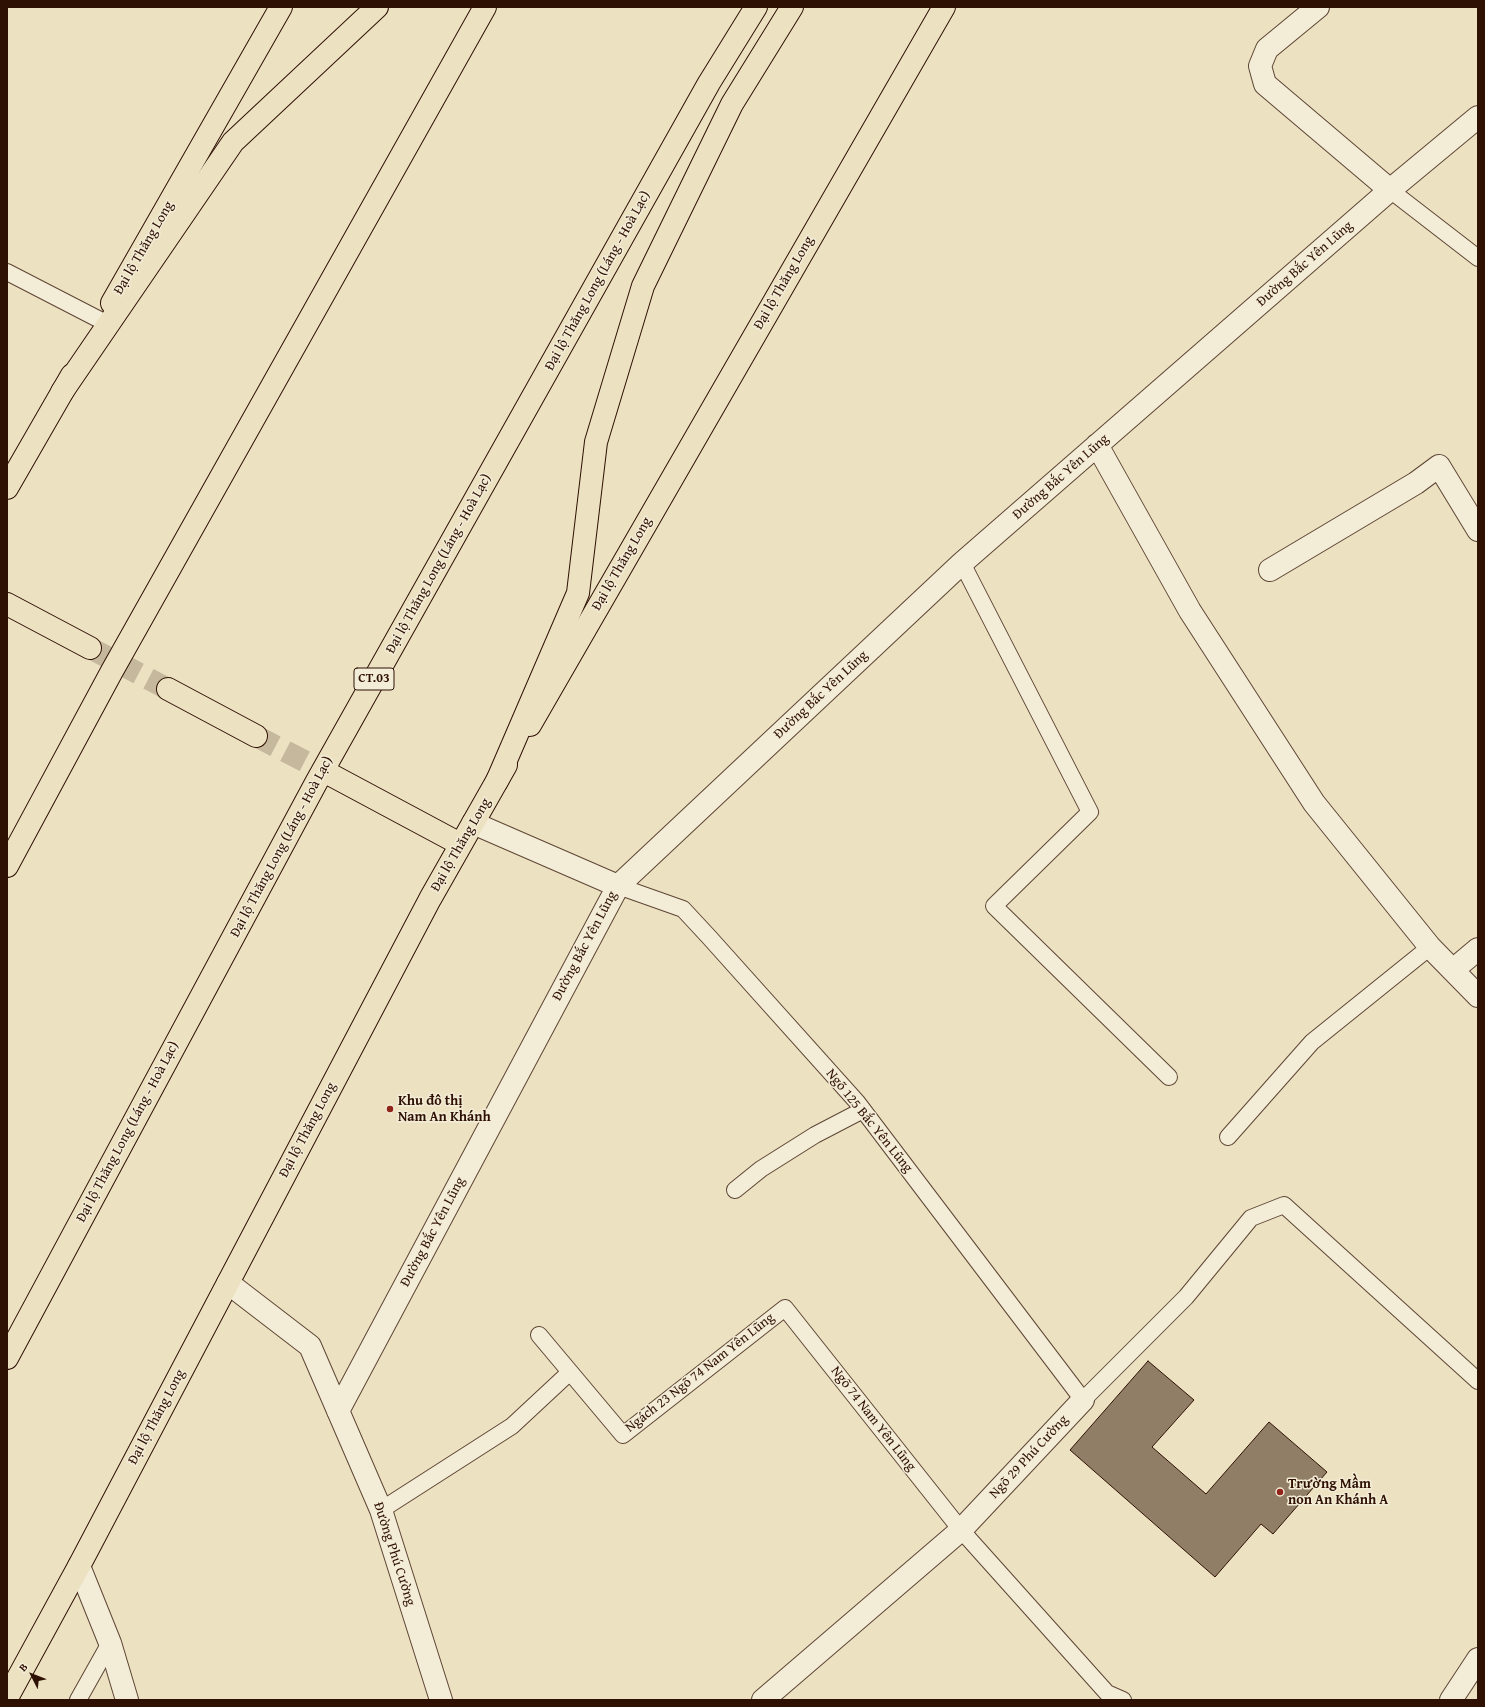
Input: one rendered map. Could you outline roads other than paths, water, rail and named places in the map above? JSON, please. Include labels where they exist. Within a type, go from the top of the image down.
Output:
[{"type":"main road","name":"Đại lộ Thăng Long","points":[[7,488],[281,7]]},
{"type":"main road","points":[[62,392],[233,142],[377,7]]},
{"type":"main road","points":[[7,866],[112,671],[485,7]]},
{"type":"main road","name":"Đại lộ Thăng Long (Láng - Hoà Lạc)","points":[[7,1358],[317,781],[709,83],[756,7]]},
{"type":"main road","points":[[497,781],[578,592],[596,442],[643,286],[732,104],[792,7]]},
{"type":"main road","name":"Đại lộ Thăng Long","points":[[7,1698],[80,1566],[460,844],[944,7]]},
{"type":"main road","points":[[7,604],[90,648]]},
{"type":"main road","points":[[168,689],[256,736]]},
{"type":"main road","points":[[333,776],[460,844]]},
{"type":"street","points":[[1318,7],[1267,49],[1260,66],[1265,84],[1390,190]]},
{"type":"street","name":"Đường Bắc Yên Lũng","points":[[338,1411],[618,886],[962,563],[1390,190],[1478,117]]},
{"type":"street","points":[[1097,446],[1190,611],[1314,803],[1430,948],[1478,996]]},
{"type":"street","points":[[1270,570],[1416,483],[1439,466],[1478,530]]},
{"type":"street","points":[[472,823],[618,886]]},
{"type":"street","points":[[1453,970],[1478,949]]},
{"type":"street","name":"Đường Phú Cường","points":[[228,1283],[310,1346],[381,1510],[441,1700]]},
{"type":"street","name":"Ngõ 29 Phú Cường","points":[[763,1700],[961,1530],[1083,1400]]},
{"type":"street","points":[[80,1566],[110,1643],[127,1700]]},
{"type":"street","points":[[1451,1700],[1478,1659]]},
{"type":"lane","points":[[1390,190],[1478,258]]},
{"type":"lane","points":[[7,272],[102,321]]},
{"type":"lane","points":[[962,563],[1090,812],[994,906],[1169,1077]]},
{"type":"lane","name":"Ngõ 125 Bắc Yên Lũng","points":[[618,886],[683,909],[863,1110],[1083,1400]]},
{"type":"lane","points":[[1228,1137],[1312,1042],[1430,948]]},
{"type":"lane","points":[[735,1190],[761,1169],[815,1135],[863,1110]]},
{"type":"lane","name":"Ngõ 29 Phú Cường","points":[[1083,1400],[1186,1297],[1251,1218],[1284,1205],[1478,1381]]},
{"type":"lane","name":"Ngách 23 Ngõ 74 Nam Yên Lũng","points":[[570,1372],[623,1435],[785,1308]]},
{"type":"lane","name":"Ngõ 74 Nam Yên Lũng","points":[[785,1308],[961,1530],[1102,1696]]},
{"type":"lane","points":[[381,1510],[512,1426],[570,1372],[539,1335]]},
{"type":"lane","points":[[78,1700],[110,1643]]},
{"type":"lane","points":[[1102,1696],[1123,1700]]},
{"type":"tunnel","points":[[90,648],[168,689]]},
{"type":"tunnel","points":[[256,736],[333,776]]},
{"type":"place","name":"Khu đô thị Nam An Khánh","points":[[390,1109]]},
{"type":"place","name":"Trường Mầm non An Khánh A","points":[[1280,1492]]}]
